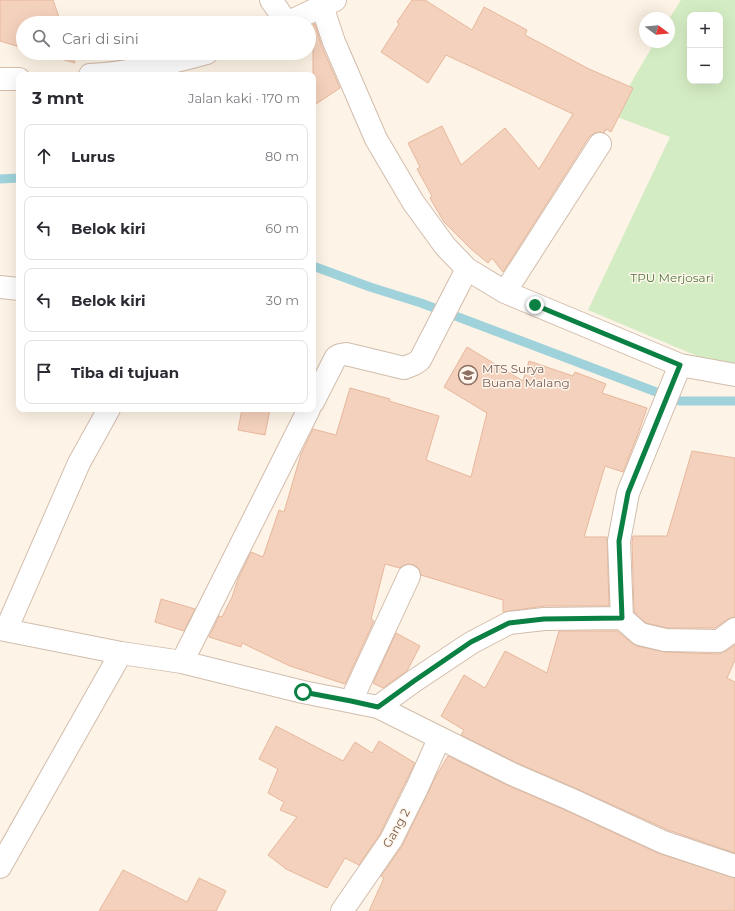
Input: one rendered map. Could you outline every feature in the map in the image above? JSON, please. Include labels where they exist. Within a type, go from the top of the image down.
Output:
[{"type":"street","points":[[271,0],[282,16]]},
{"type":"street","points":[[301,16],[328,3],[334,42],[376,139],[413,202],[445,246],[466,269],[505,292],[676,373],[735,375]]},
{"type":"street","points":[[122,72],[182,60]]},
{"type":"street","points":[[0,79],[16,79]]},
{"type":"street","points":[[505,292],[600,144]]},
{"type":"street","points":[[316,396],[336,358],[340,355],[346,354],[404,368],[420,360],[466,269]]},
{"type":"street","points":[[0,287],[16,289]]},
{"type":"street","points":[[622,618],[619,541],[628,493],[676,373]]},
{"type":"street","points":[[107,412],[79,463],[3,630],[121,653],[182,662],[303,692],[378,707],[439,739],[512,774],[663,842],[735,866]]},
{"type":"street","points":[[182,662],[308,412]]},
{"type":"street","points":[[351,701],[409,576]]},
{"type":"street","points":[[378,707],[471,642],[509,623],[544,619],[622,618],[640,634],[665,640],[719,641],[735,629]]},
{"type":"street","points":[[0,867],[121,653]]},
{"type":"street","name":"Gang 2","points":[[342,911],[391,840],[439,739]]},
{"type":"green space","name":"TPU Merjosari","points":[[681,0],[735,0],[735,365],[716,364],[588,310],[670,137],[612,115],[651,48],[675,48],[675,12],[673,12]]},
{"type":"building","points":[[0,0],[53,0],[59,16],[16,16],[16,46],[0,41]]},
{"type":"building","points":[[412,0],[425,0],[472,30],[484,7],[527,30],[525,35],[589,69],[633,88],[611,132],[606,129],[604,133],[595,133],[589,137],[503,272],[492,258],[488,263],[471,249],[444,222],[430,198],[432,196],[417,169],[420,167],[408,143],[442,126],[461,165],[505,128],[539,169],[573,114],[446,55],[428,83],[381,52],[399,24],[397,22]]},
{"type":"building","points":[[316,27],[322,47],[340,88],[316,104],[316,72],[313,72],[313,60],[316,60]]},
{"type":"building","points":[[64,60],[74,60],[75,63]]},
{"type":"building","points":[[467,347],[523,381],[529,361],[573,376],[575,372],[606,384],[602,393],[647,408],[623,472],[605,466],[584,537],[607,537],[609,606],[544,606],[503,612],[503,600],[421,575],[419,569],[414,565],[408,564],[400,568],[385,564],[371,619],[374,621],[345,684],[290,666],[242,643],[241,647],[209,637],[219,616],[222,617],[232,597],[238,579],[251,552],[263,557],[279,510],[284,512],[301,454],[313,429],[336,435],[350,388],[390,399],[389,401],[439,416],[426,460],[471,477],[487,413],[444,387]]},
{"type":"building","points":[[241,412],[269,412],[265,435],[238,430]]},
{"type":"building","points":[[692,451],[735,458],[735,617],[728,619],[715,628],[667,628],[646,623],[634,612],[632,542],[633,536],[667,536]]},
{"type":"building","points":[[161,599],[195,609],[184,631],[155,622]]},
{"type":"building","points":[[559,631],[617,631],[637,646],[665,652],[719,654],[735,645],[735,660],[727,678],[735,682],[735,853],[668,830],[517,763],[461,735],[464,730],[441,716],[464,675],[485,688],[505,651],[547,673]]},
{"type":"building","points":[[396,633],[420,646],[407,671],[383,688],[373,683]]},
{"type":"building","points":[[276,726],[343,761],[355,742],[372,753],[379,741],[415,763],[380,834],[359,865],[345,858],[327,888],[286,869],[268,855],[297,817],[280,810],[284,802],[268,793],[278,769],[259,759]]},
{"type":"building","points":[[448,756],[507,785],[658,853],[735,878],[735,911],[369,911],[384,878],[381,876],[402,846],[436,776]]},
{"type":"building","points":[[123,870],[187,902],[199,878],[226,891],[216,911],[99,911]]},
{"type":"waterway","points":[[0,179],[16,178]]},
{"type":"waterway","points":[[316,267],[370,287],[421,303],[680,401],[735,401]]},
{"type":"place","name":"MTS Surya Buana Malang","points":[[468,375]]},
{"type":"route","points":[[303,692],[378,707],[471,642],[509,623],[544,619],[622,618],[619,541],[628,493],[680,365],[535,305]]}]
